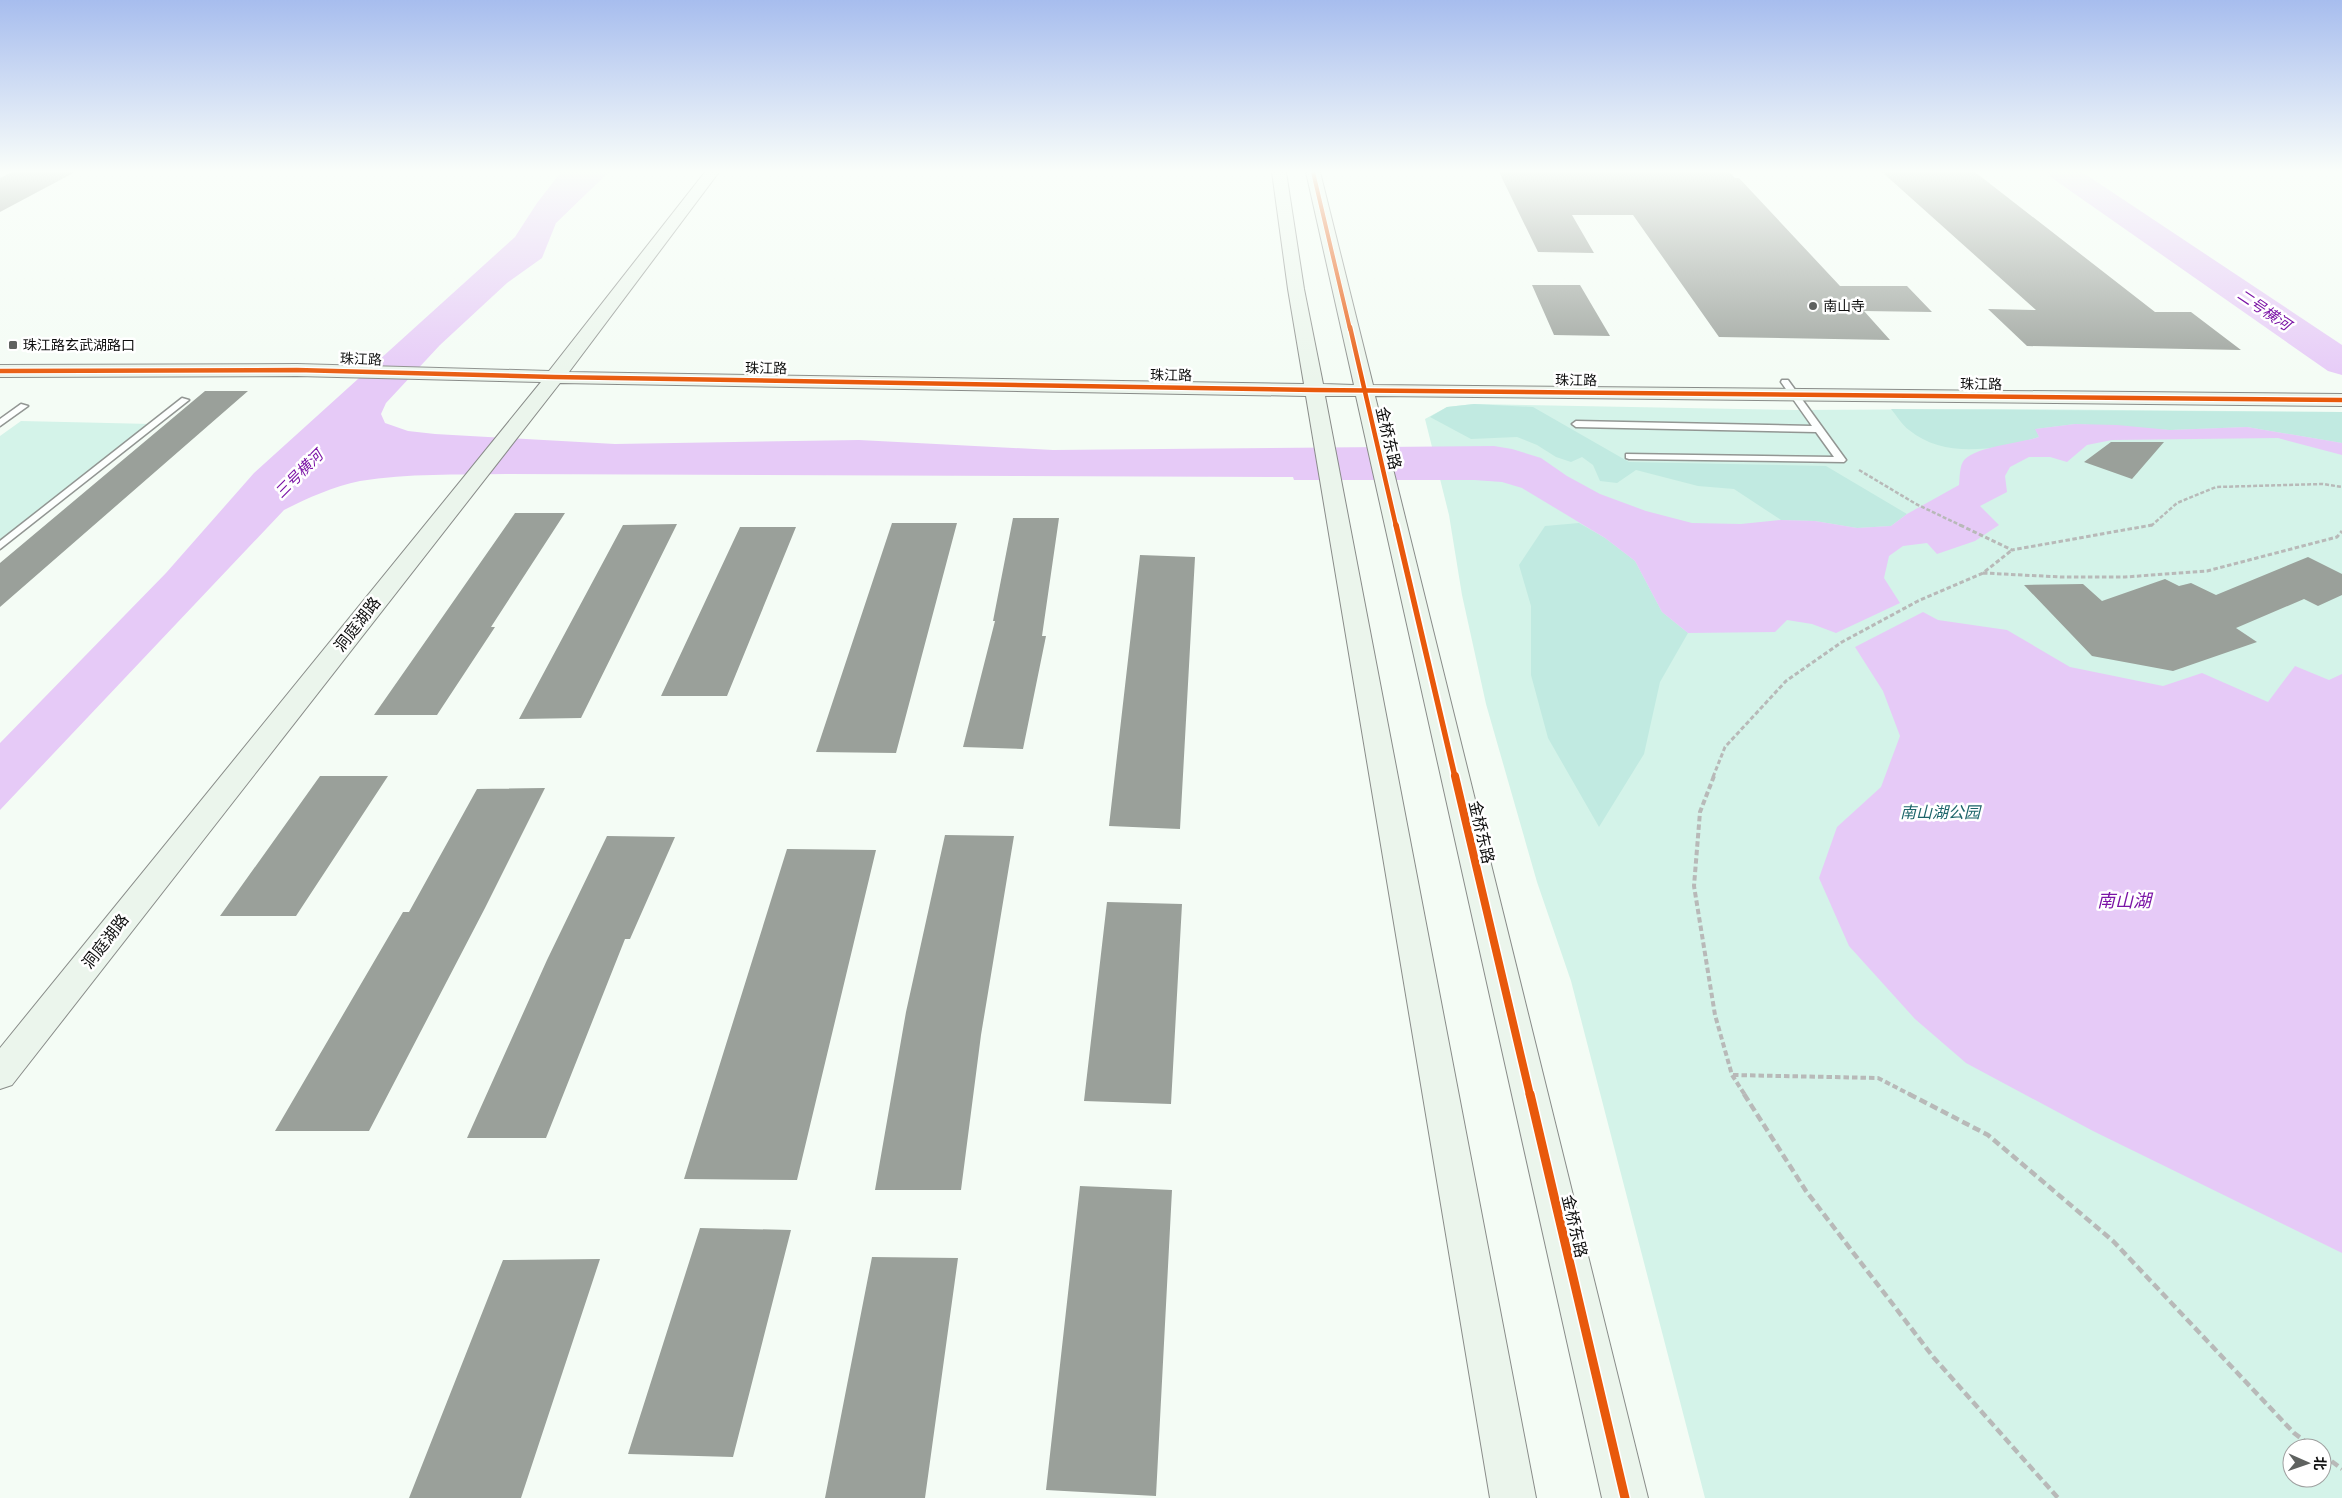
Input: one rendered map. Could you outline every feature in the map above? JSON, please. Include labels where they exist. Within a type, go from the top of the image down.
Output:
[{"type":"street","name":"洞庭湖路","points":[[0,1074],[514,427],[658,242]]},
{"type":"street","points":[[1289,242],[1513,1498]]},
{"type":"street","name":"金桥东路","points":[[1329,242],[1625,1498]]},
{"type":"street","name":"珠江路","points":[[0,359],[1314,384],[1785,382],[2342,387]]},
{"type":"street","name":"珠江路","points":[[0,371],[348,366]]},
{"type":"street","name":"珠江路","points":[[1362,384],[2342,400]]},
{"type":"lane","points":[[1785,382],[1841,460]]},
{"type":"lane","points":[[0,546],[185,400]]},
{"type":"lane","points":[[0,423],[24,406]]},
{"type":"lane","points":[[1576,424],[1819,429]]},
{"type":"lane","points":[[1629,456],[1841,460]]},
{"type":"path","points":[[1841,460],[1916,504],[2012,550]]},
{"type":"path","points":[[2058,1498],[1934,1358],[1806,1191],[1732,1075],[1715,1016],[1694,886],[1700,812],[1725,747],[1786,681],[1842,642],[1918,601],[1983,573],[2012,550],[2150,527],[2177,503],[2216,487],[2323,484],[2342,487]]},
{"type":"path","points":[[1983,573],[2061,577],[2125,577],[2207,572],[2337,536],[2342,531]]},
{"type":"path","points":[[1732,1075],[1878,1078],[1988,1135],[2113,1241],[2301,1438]]},
{"type":"green space","name":"南山湖公园","points":[[1474,404],[1798,410],[1993,409],[2342,412],[2342,1498],[1705,1498],[1571,981],[1537,882],[1486,704],[1462,595],[1449,515],[1425,419],[1447,407]]},
{"type":"green space","points":[[21,421],[152,424],[0,541],[0,436]]},
{"type":"shaded area","points":[[1474,404],[1533,407],[1629,462],[1826,466],[1907,514],[1891,526],[1857,528],[1815,521],[1781,520],[1734,489],[1698,486],[1636,470],[1617,483],[1600,481],[1593,465],[1582,457],[1571,462],[1556,457],[1537,445],[1517,437],[1471,439],[1430,417],[1447,407]]},
{"type":"shaded area","points":[[1891,409],[2342,412],[2342,443],[2247,427],[2170,430],[2075,424],[2036,429],[2039,437],[2007,445],[1990,448],[1956,449],[1924,439],[1906,428]]},
{"type":"shaded area","points":[[1579,523],[1605,538],[1635,561],[1662,612],[1688,633],[1660,682],[1644,754],[1599,827],[1548,738],[1531,675],[1531,606],[1519,565],[1545,526]]},
{"type":"water","name":"三号横河","points":[[510,242],[548,242],[542,258],[507,283],[440,345],[386,403],[381,414],[385,423],[408,431],[435,434],[615,444],[859,440],[1053,450],[1494,446],[1512,449],[1541,458],[1567,476],[1600,494],[1646,511],[1692,523],[1741,524],[1781,520],[1815,521],[1857,528],[1891,526],[1907,514],[1959,485],[1960,472],[1965,459],[1990,448],[2039,437],[2035,429],[2075,424],[2117,425],[2170,430],[2247,427],[2342,443],[2342,455],[2278,438],[2112,440],[2087,445],[2067,462],[2050,457],[2029,457],[2010,467],[2005,476],[2007,492],[1980,506],[1999,525],[1975,541],[1937,554],[1927,543],[1903,546],[1889,556],[1884,578],[1900,603],[1836,633],[1812,624],[1787,620],[1775,632],[1688,633],[1662,612],[1635,561],[1605,538],[1522,488],[1502,482],[1474,480],[1294,480],[1293,477],[506,474],[378,478],[350,483],[331,489],[284,510],[0,810],[0,743],[166,573],[254,473]]},
{"type":"water","name":"南山湖","points":[[1923,612],[1938,620],[2007,630],[2070,667],[2163,686],[2202,673],[2268,702],[2295,666],[2329,680],[2342,674],[2342,1253],[2093,1131],[1966,1063],[1915,1019],[1849,946],[1819,878],[1837,827],[1881,787],[1900,736],[1883,691],[1855,647]]},
{"type":"building","points":[[1533,242],[1588,242],[1594,253],[1538,252]]},
{"type":"building","points":[[1652,242],[1799,242],[1840,286],[1907,286],[1932,312],[1864,311],[1890,340],[1719,337]]},
{"type":"building","points":[[1960,242],[2065,242],[2155,312],[2191,312],[2241,350],[2027,346],[1988,309],[2036,310]]},
{"type":"building","points":[[1532,285],[1580,285],[1610,336],[1554,335]]},
{"type":"building","points":[[205,391],[248,391],[0,607],[0,563]]},
{"type":"building","points":[[2111,442],[2164,442],[2132,479],[2084,462]]},
{"type":"building","points":[[515,513],[565,513],[491,627],[495,627],[437,715],[374,715]]},
{"type":"building","points":[[1013,518],[1059,518],[1042,636],[1046,636],[1023,749],[963,747],[995,621],[993,621]]},
{"type":"building","points":[[892,523],[957,523],[896,753],[816,752]]},
{"type":"building","points":[[677,524],[581,718],[519,719],[623,525]]},
{"type":"building","points":[[740,527],[796,527],[727,696],[661,696]]},
{"type":"building","points":[[1140,555],[1195,557],[1180,829],[1109,826]]},
{"type":"building","points":[[2308,557],[2342,574],[2342,595],[2318,606],[2304,599],[2236,628],[2257,642],[2173,671],[2092,656],[2024,585],[2083,584],[2102,601],[2165,579],[2179,586],[2191,583],[2216,595]]},
{"type":"building","points":[[320,776],[388,776],[296,916],[220,916]]},
{"type":"building","points":[[545,788],[369,1131],[275,1131],[403,912],[409,912],[477,789]]},
{"type":"building","points":[[945,835],[1014,836],[981,1035],[961,1190],[875,1190],[906,1012]]},
{"type":"building","points":[[607,836],[675,837],[630,939],[625,939],[546,1138],[467,1138],[547,960]]},
{"type":"building","points":[[787,849],[876,850],[797,1180],[684,1179]]},
{"type":"building","points":[[1107,902],[1182,904],[1171,1104],[1084,1101]]},
{"type":"building","points":[[1080,1186],[1172,1190],[1156,1496],[1046,1490]]},
{"type":"building","points":[[700,1228],[791,1230],[733,1457],[628,1454]]},
{"type":"building","points":[[872,1257],[958,1258],[925,1498],[825,1498]]},
{"type":"building","points":[[600,1259],[521,1498],[409,1498],[503,1260]]},
{"type":"waterway","name":"二号横河","points":[[2164,242],[2342,363]]},
{"type":"cycle path","points":[[1329,242],[1625,1498]]},
{"type":"cycle path","points":[[0,371],[297,370],[554,377],[1315,390],[2342,400]]},
{"type":"place","name":"南山寺","points":[[1813,306]]},
{"type":"place","name":"珠江路玄武湖路口","points":[[13,345]]}]
